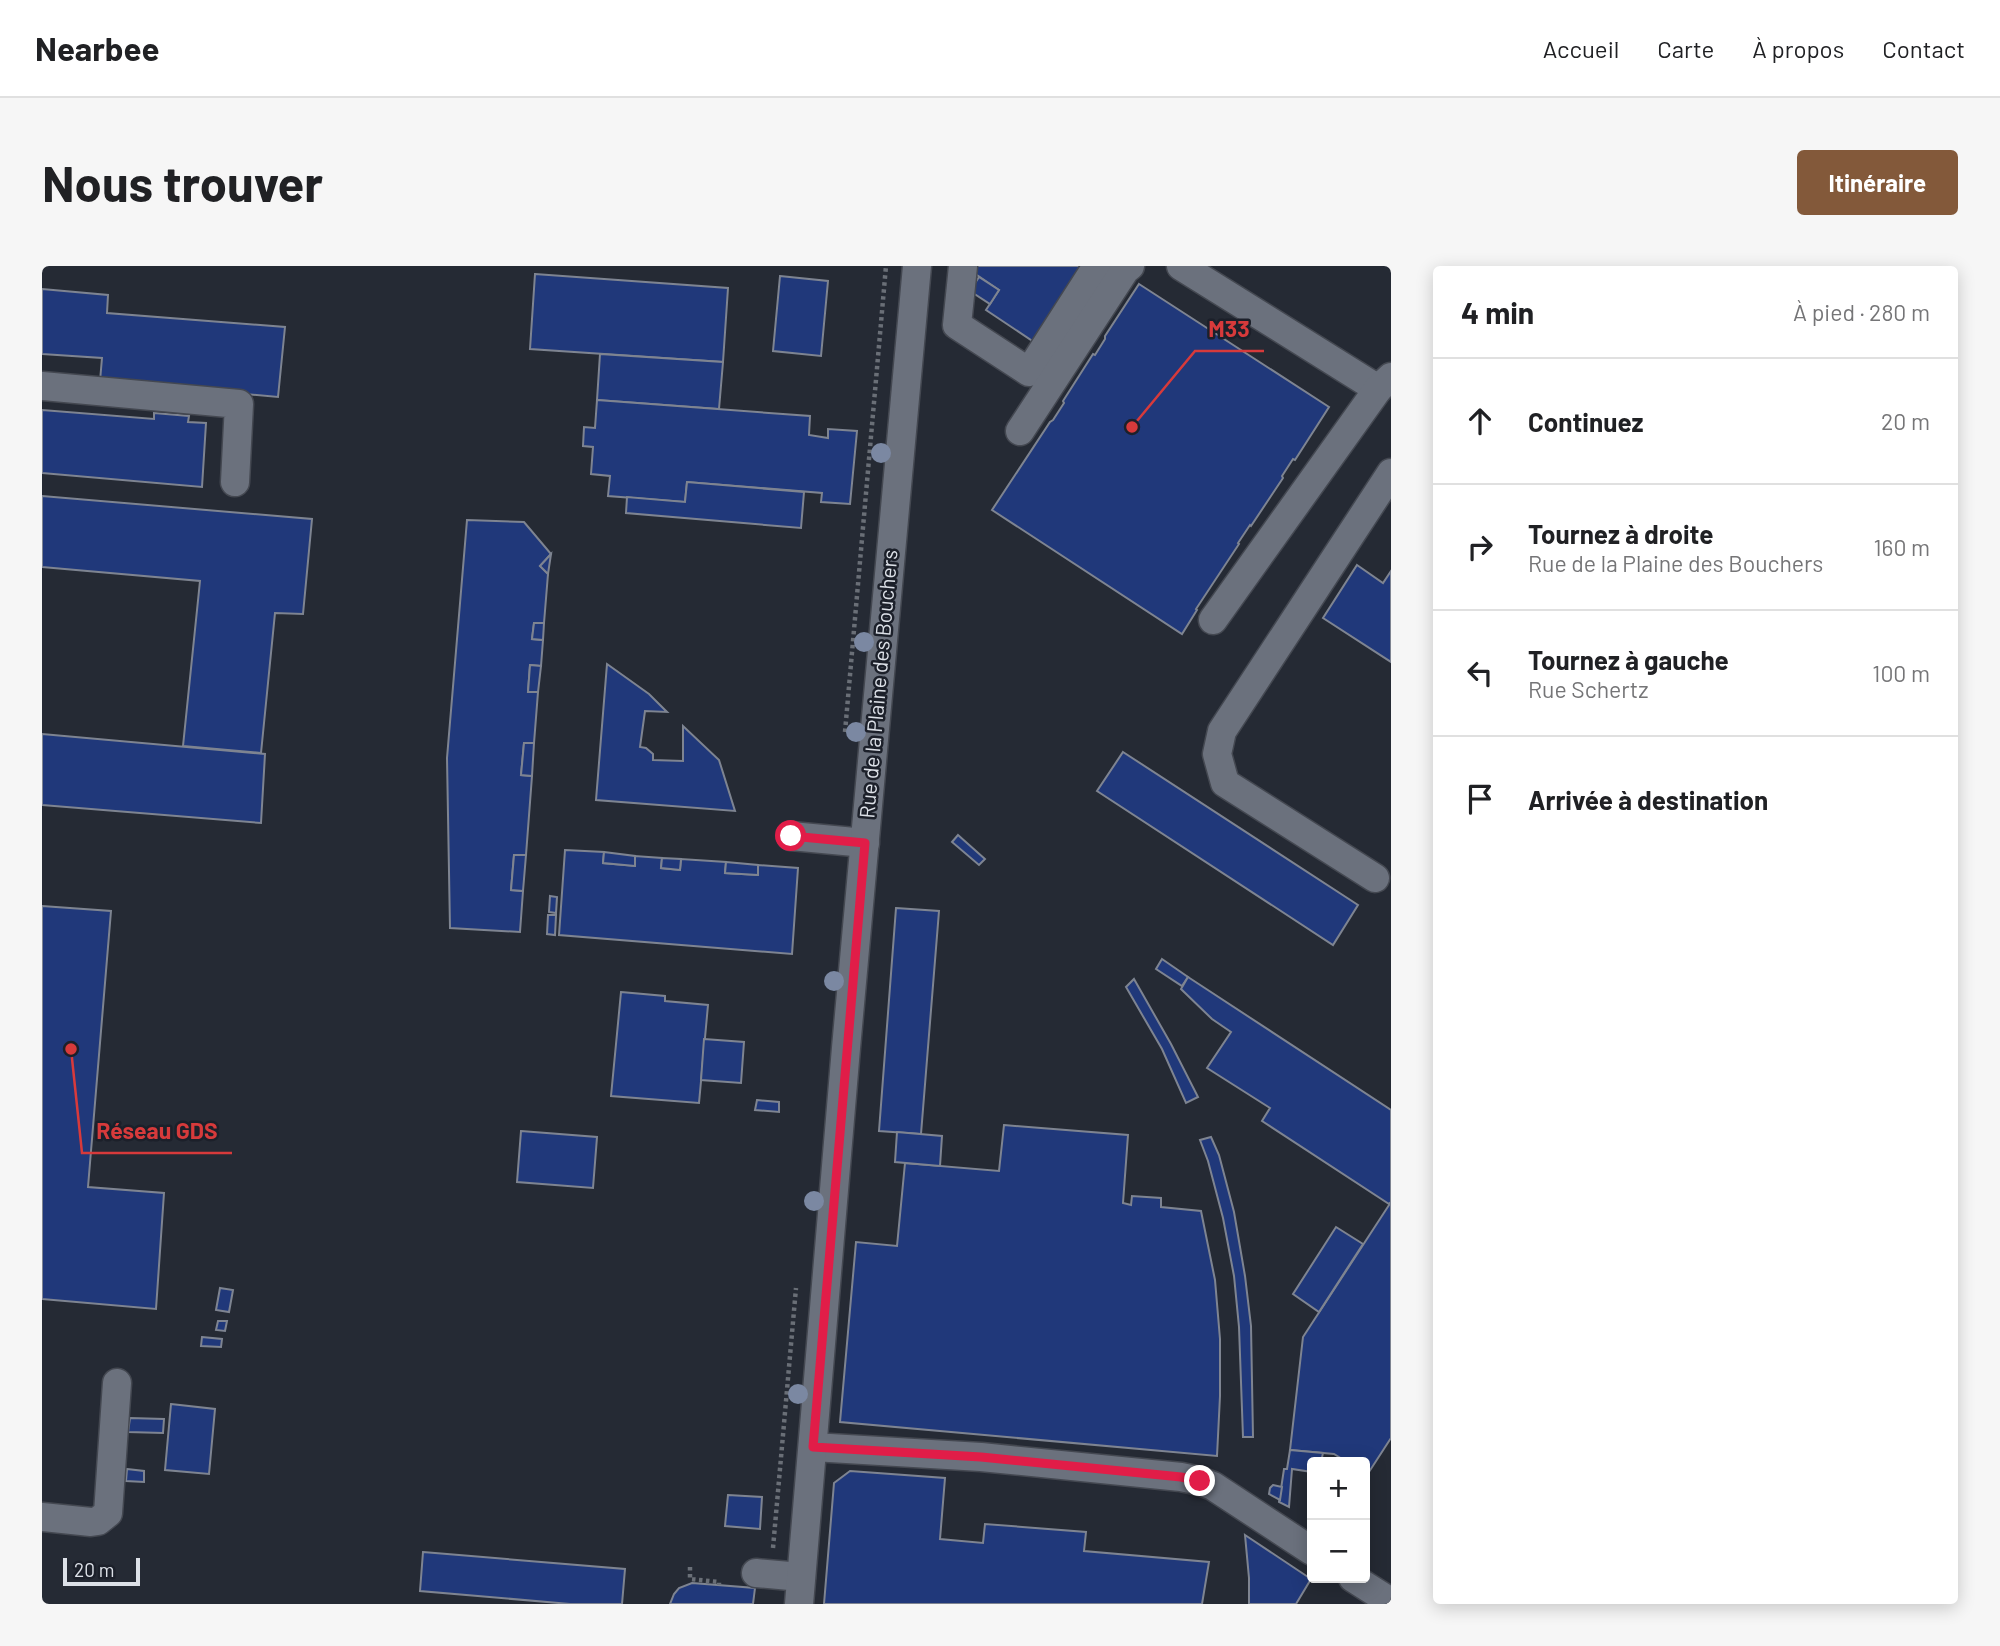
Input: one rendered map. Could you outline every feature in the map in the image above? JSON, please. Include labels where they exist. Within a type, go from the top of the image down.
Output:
[{"type":"street","name":"Rue de la Plaine des Bouchers","points":[[800,1591],[918,266]]},
{"type":"street","points":[[963,266],[957,325],[1029,372],[1097,266]]},
{"type":"street","points":[[1020,431],[1130,266]]},
{"type":"street","points":[[1181,266],[1385,383],[1213,620]]},
{"type":"street","points":[[42,386],[239,404],[234,482]]},
{"type":"street","points":[[1375,878],[1225,783],[1217,754],[1222,731],[1391,473]]},
{"type":"street","points":[[791,836],[865,843]]},
{"type":"street","points":[[42,1517],[90,1522],[98,1521],[108,1513],[117,1383]]},
{"type":"street","points":[[813,1447],[981,1457],[1181,1477],[1200,1481],[1225,1494],[1307,1548]]},
{"type":"street","points":[[756,1573],[800,1591]]},
{"type":"street","points":[[1361,1583],[1391,1602]]},
{"type":"path","points":[[690,1567],[690,1579],[728,1582]]},
{"type":"building","points":[[969,266],[1083,266],[1034,342],[986,310],[999,290],[968,269]]},
{"type":"building","points":[[535,274],[728,288],[723,362],[530,349]]},
{"type":"building","points":[[780,276],[828,281],[821,356],[773,351]]},
{"type":"building","points":[[979,277],[999,290],[990,304],[970,291]]},
{"type":"building","points":[[1139,284],[1329,407],[1238,543],[1182,634],[992,510]]},
{"type":"building","points":[[42,289],[108,295],[107,313],[285,327],[278,397],[100,381],[102,358],[42,354]]},
{"type":"building","points":[[600,354],[723,362],[719,409],[597,400]]},
{"type":"building","points":[[597,400],[810,416],[809,435],[828,438],[828,429],[857,431],[850,504],[821,502],[822,493],[687,482],[685,502],[608,496],[610,476],[591,474],[593,447],[583,446],[584,427],[595,428]]},
{"type":"building","points":[[42,410],[154,419],[154,413],[189,416],[188,422],[206,423],[202,487],[42,473]]},
{"type":"building","points":[[687,482],[804,492],[801,528],[626,513],[627,497],[685,502]]},
{"type":"building","points":[[42,496],[312,519],[303,614],[275,613],[261,753],[183,746],[200,581],[42,567]]},
{"type":"building","points":[[467,520],[524,522],[551,554],[540,566],[548,574],[544,623],[534,623],[532,639],[543,640],[541,666],[530,665],[528,692],[538,692],[534,743],[524,743],[521,775],[532,776],[526,855],[514,855],[511,890],[523,891],[520,932],[450,928],[447,758]]},
{"type":"building","points":[[551,554],[548,574],[540,566]]},
{"type":"building","points":[[1357,565],[1383,583],[1391,571],[1391,662],[1323,618]]},
{"type":"building","points":[[534,623],[544,623],[543,640],[532,639]]},
{"type":"building","points":[[607,664],[649,694],[667,712],[645,711],[640,747],[653,754],[653,760],[683,761],[683,726],[719,760],[735,811],[596,800]]},
{"type":"building","points":[[530,665],[541,666],[538,692],[528,692]]},
{"type":"building","points":[[42,734],[265,754],[261,823],[42,805]]},
{"type":"building","points":[[524,743],[534,743],[532,776],[521,775]]},
{"type":"building","points":[[1123,752],[1358,905],[1333,945],[1097,791]]},
{"type":"building","points":[[958,835],[985,859],[979,865],[952,842]]},
{"type":"building","points":[[565,850],[604,852],[603,863],[635,866],[635,856],[662,858],[661,868],[680,870],[681,859],[726,862],[725,873],[758,875],[758,865],[798,868],[792,954],[559,935]]},
{"type":"building","points":[[604,852],[635,856],[635,866],[603,863]]},
{"type":"building","points":[[514,855],[526,855],[523,891],[511,890]]},
{"type":"building","points":[[662,858],[681,859],[680,870],[661,868]]},
{"type":"building","points":[[726,862],[758,865],[758,875],[725,873]]},
{"type":"building","points":[[550,896],[557,897],[556,913],[549,912]]},
{"type":"building","points":[[42,906],[111,911],[88,1187],[164,1193],[156,1309],[42,1299]]},
{"type":"building","points":[[896,908],[939,911],[921,1134],[879,1131]]},
{"type":"building","points":[[548,915],[556,915],[555,935],[547,934]]},
{"type":"building","points":[[1162,959],[1188,977],[1182,986],[1156,969]]},
{"type":"building","points":[[1188,977],[1391,1110],[1389,1204],[1262,1121],[1270,1108],[1207,1068],[1231,1032],[1212,1019],[1181,989]]},
{"type":"building","points":[[1134,979],[1198,1097],[1186,1103],[1162,1049],[1126,987]]},
{"type":"building","points":[[621,992],[665,996],[665,1001],[708,1005],[699,1103],[611,1096]]},
{"type":"building","points":[[704,1039],[744,1042],[741,1083],[701,1080]]},
{"type":"building","points":[[757,1100],[779,1102],[779,1112],[755,1110]]},
{"type":"building","points":[[1004,1125],[1128,1135],[1123,1203],[1131,1205],[1132,1196],[1161,1198],[1161,1207],[1201,1211],[1215,1280],[1220,1339],[1217,1456],[840,1422],[856,1242],[897,1246],[905,1163],[999,1171]]},
{"type":"building","points":[[521,1131],[597,1137],[593,1188],[517,1182]]},
{"type":"building","points":[[897,1132],[942,1136],[940,1166],[895,1162]]},
{"type":"building","points":[[1211,1137],[1219,1155],[1234,1212],[1245,1276],[1251,1326],[1253,1437],[1243,1437],[1239,1327],[1234,1276],[1223,1218],[1200,1140]]},
{"type":"building","points":[[1391,1202],[1391,1438],[1370,1470],[1370,1457],[1339,1457],[1334,1454],[1290,1450],[1303,1337]]},
{"type":"building","points":[[1336,1227],[1363,1244],[1319,1312],[1293,1294]]},
{"type":"building","points":[[220,1288],[233,1290],[229,1312],[216,1310]]},
{"type":"building","points":[[218,1321],[227,1321],[225,1331],[216,1330]]},
{"type":"building","points":[[202,1337],[222,1339],[221,1347],[201,1346]]},
{"type":"building","points":[[171,1404],[215,1409],[209,1474],[165,1470]]},
{"type":"building","points":[[130,1418],[164,1419],[163,1433],[128,1432]]},
{"type":"building","points":[[1290,1450],[1323,1453],[1322,1457],[1307,1457],[1307,1471],[1292,1469],[1289,1507],[1279,1502],[1284,1469],[1287,1469]]},
{"type":"building","points":[[127,1469],[144,1471],[144,1482],[126,1481]]},
{"type":"building","points":[[850,1471],[945,1478],[940,1539],[983,1543],[985,1524],[1086,1532],[1084,1551],[1209,1562],[1202,1604],[824,1604],[834,1483]]},
{"type":"building","points":[[1273,1485],[1282,1487],[1280,1500],[1269,1494]]},
{"type":"building","points":[[728,1495],[762,1497],[760,1529],[725,1526]]},
{"type":"building","points":[[1245,1535],[1307,1576],[1309,1583],[1296,1604],[1249,1604]]},
{"type":"building","points":[[423,1552],[625,1569],[622,1604],[570,1604],[420,1591]]},
{"type":"building","points":[[692,1583],[755,1588],[753,1604],[670,1604],[679,1588]]},
{"type":"place","name":"M33","points":[[1132,427]]},
{"type":"place","name":"Réseau GDS","points":[[71,1049]]},
{"type":"route","points":[[791,836],[865,843],[813,1447],[981,1457],[1200,1481]]}]
